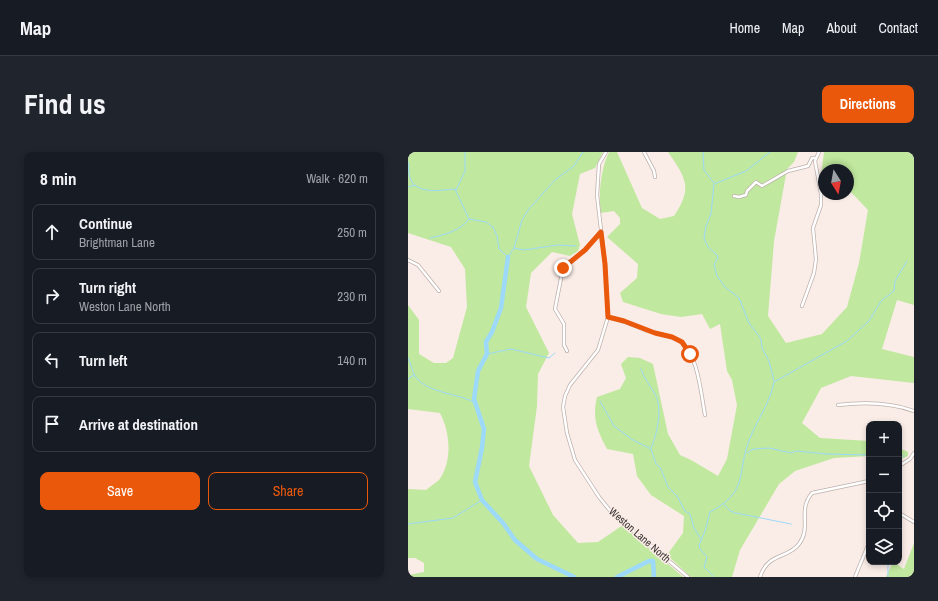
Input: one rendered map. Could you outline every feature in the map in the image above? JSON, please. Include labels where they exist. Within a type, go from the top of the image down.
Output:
[{"type":"street","name":"Weston Lane North","points":[[606,152],[599,164],[597,195],[605,264],[608,317],[603,338],[598,350],[570,385],[565,396],[563,407],[570,446],[582,473],[612,513],[688,577]]},
{"type":"street","points":[[644,152],[655,177]]},
{"type":"street","points":[[802,306],[814,273],[816,259],[813,228],[820,205],[821,194],[816,170],[816,158],[819,152]]},
{"type":"street","points":[[734,196],[739,197],[746,195],[747,190],[756,182],[762,186],[788,171],[808,166],[812,158],[816,158]]},
{"type":"street","points":[[567,351],[564,345],[564,324],[555,310],[563,268],[585,250],[601,232]]},
{"type":"street","points":[[408,260],[418,265],[439,291]]},
{"type":"street","points":[[608,317],[624,321],[655,333],[672,337],[686,346],[692,358],[705,416]]},
{"type":"street","points":[[838,405],[880,403],[902,406],[914,411]]},
{"type":"street","points":[[902,464],[910,459],[914,453]]},
{"type":"street","points":[[760,577],[764,568],[773,558],[796,548],[802,539],[805,528],[805,506],[812,493],[866,482]]},
{"type":"street","points":[[902,515],[914,522]]},
{"type":"street","points":[[855,577],[866,550]]},
{"type":"green space","points":[[408,152],[603,152],[595,168],[580,174],[572,214],[580,245],[578,251],[570,256],[552,252],[531,273],[526,307],[549,353],[538,374],[537,406],[529,466],[553,515],[578,543],[598,542],[623,525],[683,577],[408,577],[408,575],[424,572],[424,563],[415,558],[408,558],[408,489],[426,490],[439,480],[448,455],[448,438],[440,413],[408,409],[408,305],[419,320],[419,354],[434,363],[446,363],[453,358],[467,307],[465,269],[451,247],[408,233]]},
{"type":"green space","points":[[609,152],[617,152],[642,208],[660,219],[674,216],[684,198],[685,190],[683,176],[668,152],[798,152],[794,162],[787,169],[774,241],[768,316],[786,343],[822,334],[847,307],[859,263],[868,210],[854,195],[854,164],[822,164],[824,152],[914,152],[914,305],[897,300],[882,349],[914,357],[914,383],[851,376],[821,388],[802,423],[820,438],[866,441],[866,456],[834,458],[795,471],[779,484],[740,550],[732,577],[691,577],[667,555],[683,533],[684,516],[651,495],[637,476],[633,454],[607,449],[596,424],[595,411],[597,397],[620,389],[626,378],[621,364],[628,357],[640,358],[653,364],[668,434],[680,455],[718,476],[727,459],[737,405],[732,380],[727,371],[720,324],[710,329],[702,314],[681,317],[661,314],[623,302],[620,293],[637,278],[638,264],[607,237],[620,224],[620,218],[614,211],[601,213],[601,182],[606,158]]},
{"type":"green space","points":[[902,449],[908,452],[908,456],[902,459]]},
{"type":"green space","points":[[914,543],[914,577],[886,577],[892,565],[898,565],[904,569]]},
{"type":"waterway","points":[[456,190],[465,171],[465,152]]},
{"type":"waterway","points":[[408,162],[411,181],[421,189],[455,189],[469,219],[486,222],[493,227],[497,236],[499,249],[508,257],[514,248],[522,220],[528,210],[555,180],[574,166],[583,152]]},
{"type":"waterway","points":[[703,152],[704,170],[714,183]]},
{"type":"waterway","points":[[770,152],[746,171],[714,184],[711,214],[706,226],[704,238],[708,247],[717,255],[718,258],[714,264],[717,276],[725,287],[739,298],[749,323],[761,339],[762,348],[769,361],[774,381]]},
{"type":"waterway","points":[[408,187],[415,185]]},
{"type":"waterway","points":[[430,238],[446,234],[461,227],[469,219]]},
{"type":"waterway","points":[[514,248],[524,250],[557,245],[576,246]]},
{"type":"waterway","points":[[508,257],[501,308],[492,332],[486,342],[487,354],[478,371],[474,399],[484,429],[482,448],[475,482],[482,500],[503,523],[515,540],[537,559],[574,577]]},
{"type":"waterway","points":[[714,577],[704,567],[707,557],[700,549],[699,545],[705,531],[710,512],[723,504],[737,488],[750,438],[767,404],[774,382],[847,341],[869,321],[881,301],[894,291],[895,281],[907,261]]},
{"type":"waterway","points":[[487,354],[511,349],[549,358],[555,353]]},
{"type":"waterway","points":[[408,358],[414,374],[420,382],[435,390],[461,397],[475,403]]},
{"type":"waterway","points":[[641,369],[645,379],[655,394],[659,406],[657,429],[651,448]]},
{"type":"waterway","points":[[408,379],[414,375]]},
{"type":"waterway","points":[[600,401],[614,426],[633,440],[651,449],[656,464],[660,467],[668,487],[677,496],[685,511],[690,514],[694,528],[701,539]]},
{"type":"waterway","points":[[747,453],[753,449],[769,448],[791,453],[797,451],[826,454],[866,455]]},
{"type":"waterway","points":[[408,524],[453,518],[482,500]]},
{"type":"waterway","points":[[724,504],[730,511],[736,513],[791,524]]},
{"type":"waterway","points":[[617,577],[649,561],[653,561],[654,577]]},
{"type":"waterway","points":[[888,565],[888,577]]},
{"type":"route","points":[[563,268],[585,250],[601,232],[605,264],[608,317],[624,321],[648,331],[672,337],[682,342],[690,354]]}]
